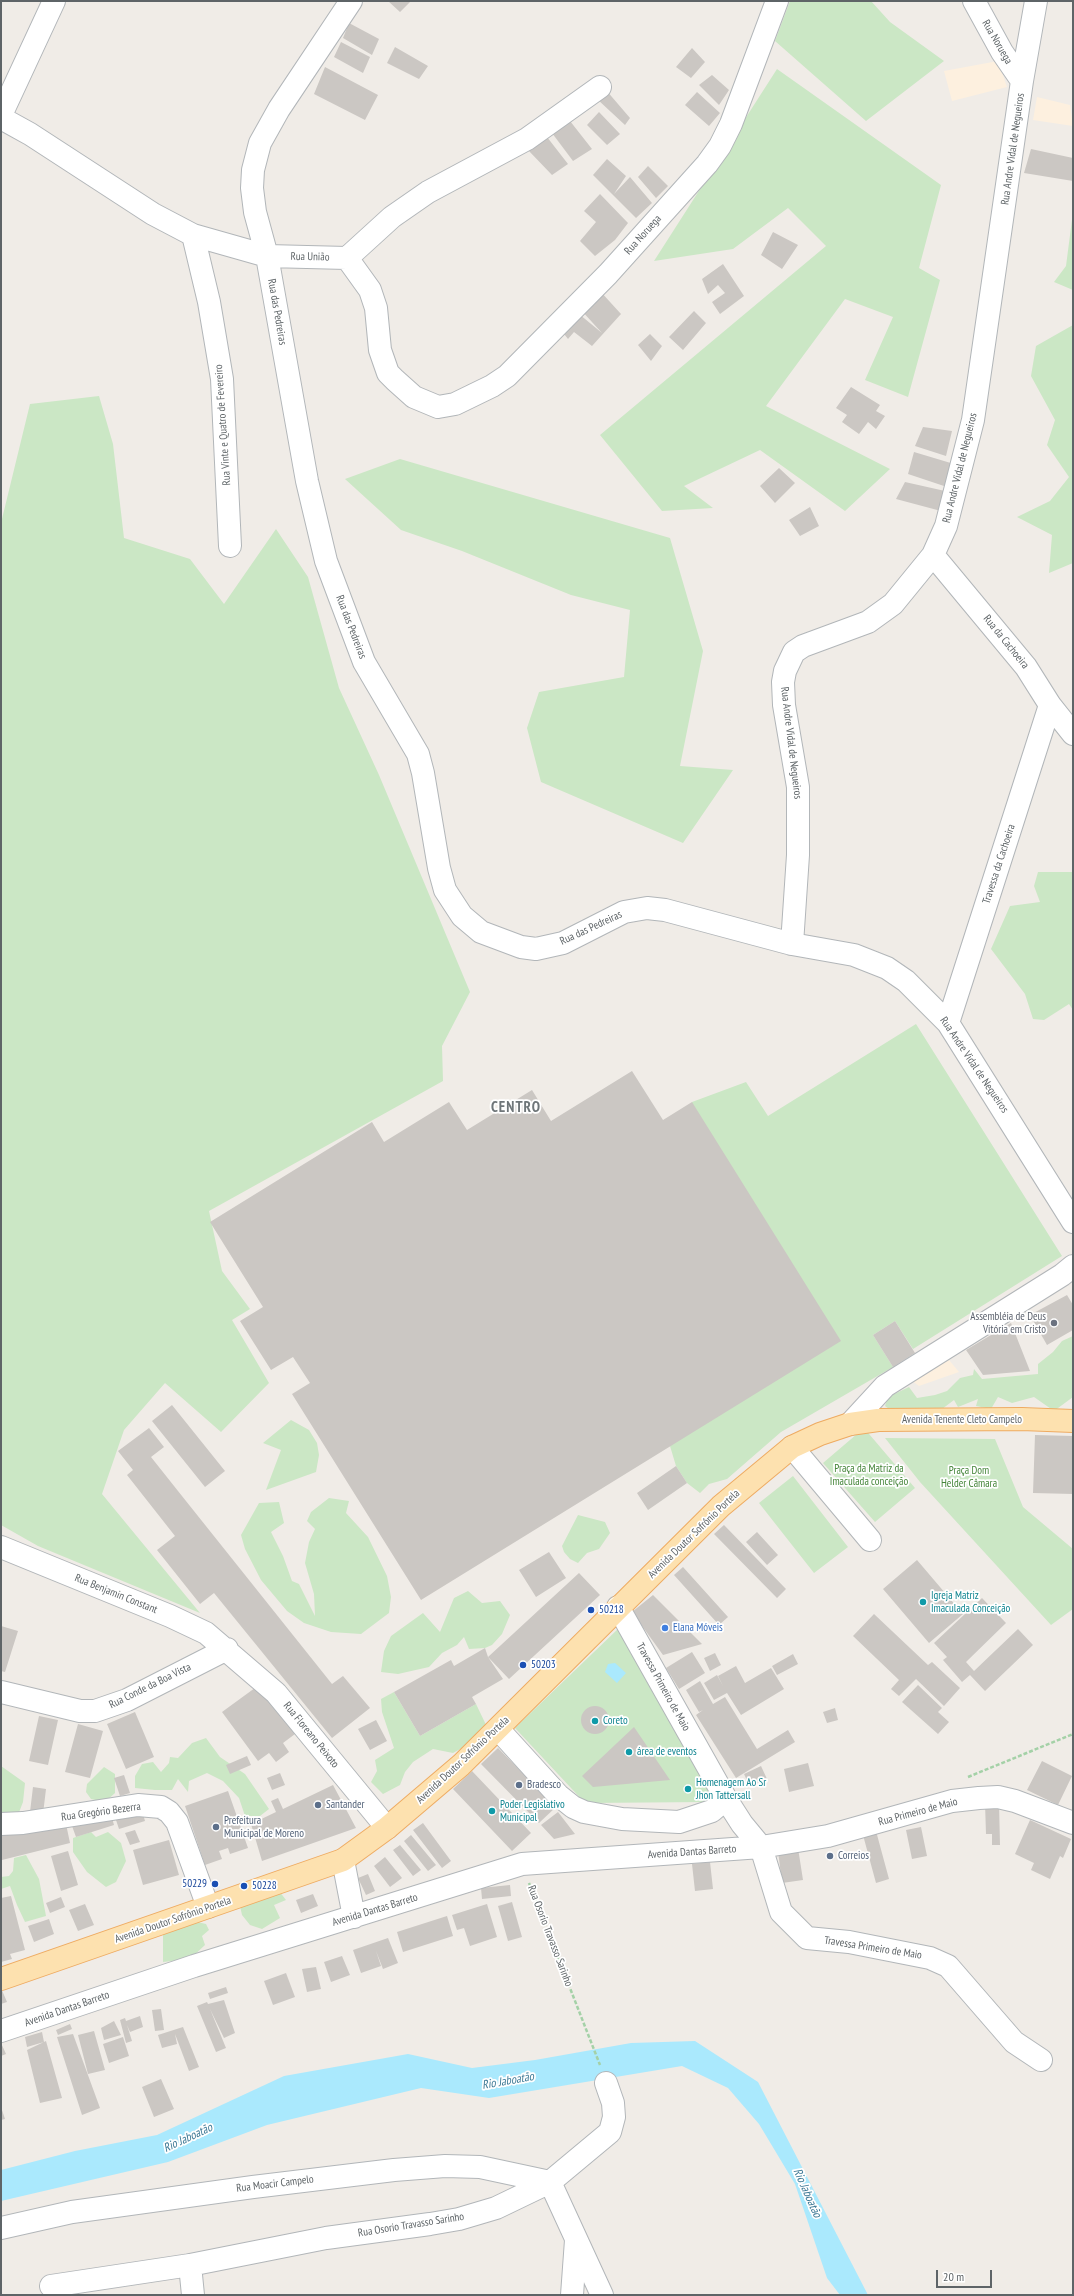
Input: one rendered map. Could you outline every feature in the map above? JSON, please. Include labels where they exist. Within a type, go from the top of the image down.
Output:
[{"type":"main road","name":"Avenida Tenente Cleto Campelo","points":[[850,1424],[878,1420],[1022,1419],[1073,1421]]},
{"type":"main road","name":"Avenida Doutor Sofrônio Portela","points":[[1,1979],[343,1860],[387,1828],[461,1765],[721,1506],[792,1446],[820,1434],[850,1424]]},
{"type":"street","points":[[1,115],[54,1]]},
{"type":"street","name":"Rua das Pedreiras","points":[[351,1],[279,109],[260,143],[253,170],[252,188],[255,212],[267,256],[307,481],[326,561],[364,662],[418,754],[423,773],[438,868],[445,890],[462,916],[482,932],[520,947],[536,949],[563,942],[624,912],[648,908],[666,910],[792,944]]},
{"type":"street","name":"Rua Noruega","points":[[347,258],[370,290],[376,308],[380,350],[388,373],[414,397],[438,407],[455,404],[507,376],[608,274],[707,164],[731,124],[776,1]]},
{"type":"street","name":"Rua Noruega","points":[[974,1],[1002,52],[1022,81]]},
{"type":"street","name":"Rua Andre Vidal de Negueiros","points":[[1036,1],[1022,81],[973,420],[946,526],[933,555],[906,590],[882,614],[862,625],[803,646],[794,652],[785,671],[783,682],[784,706],[798,787],[798,855],[792,944],[854,955],[887,968],[906,981],[948,1023],[1073,1222]]},
{"type":"street","points":[[347,258],[392,217],[428,192],[527,139],[600,86]]},
{"type":"street","name":"Rua União","points":[[1,118],[30,134],[153,214],[193,235],[267,256],[347,258]]},
{"type":"street","name":"Rua Vinte e Quatro de Fevereiro","points":[[193,235],[209,302],[222,379],[230,546]]},
{"type":"street","name":"Rua da Cachoeira","points":[[933,555],[1026,666],[1050,705],[1073,734]]},
{"type":"street","name":"Travessa da Cachoeira","points":[[948,1023],[1050,705]]},
{"type":"street","points":[[850,1424],[885,1386],[1062,1275],[1073,1266]]},
{"type":"street","points":[[792,1446],[870,1540]]},
{"type":"street","name":"Rua Benjamin Constant","points":[[1,1547],[193,1626],[227,1649]]},
{"type":"street","name":"Travessa Primeiro de Maio","points":[[618,1607],[726,1799],[742,1824],[760,1847],[781,1912],[807,1938],[849,1942],[930,1958],[948,1966],[1014,2042],[1042,2060]]},
{"type":"street","name":"Rua Conde da Boa Vista","points":[[1,1692],[80,1711],[95,1711],[127,1700],[227,1649]]},
{"type":"street","name":"Rua Floreano Peixoto","points":[[227,1649],[276,1693],[387,1828]]},
{"type":"street","points":[[498,1729],[558,1795],[584,1812],[622,1819],[679,1822],[712,1811],[726,1799]]},
{"type":"street","name":"Rua Primeiro de Maio","points":[[760,1847],[828,1836],[952,1801],[979,1798],[998,1797],[1015,1801],[1073,1823]]},
{"type":"street","name":"Rua Gregório Bezerra","points":[[1,1824],[23,1823],[138,1805],[161,1807],[169,1812],[177,1822],[208,1907]]},
{"type":"street","name":"Avenida Dantas Barreto","points":[[1,2031],[194,1966],[522,1864],[760,1847]]},
{"type":"street","points":[[343,1860],[354,1917]]},
{"type":"street","name":"Rua Osorio Travasso Sarinho","points":[[51,2286],[190,2265],[326,2238],[459,2219],[496,2208],[550,2182],[610,2132],[614,2117],[613,2103],[606,2083]]},
{"type":"street","name":"Rua Moacir Campelo","points":[[1,2228],[72,2212],[253,2187],[394,2170],[445,2166],[480,2167],[550,2182]]},
{"type":"street","points":[[550,2182],[602,2295]]},
{"type":"street","points":[[572,2295],[576,2238]]},
{"type":"street","points":[[190,2265],[193,2295]]},
{"type":"path","name":"Rua Osorio Travasso Sarinho","points":[[522,1864],[549,1931],[606,2083]]},
{"type":"shaded area","points":[[998,61],[1007,87],[952,101],[944,71]]},
{"type":"shaded area","points":[[1037,97],[1070,105],[1073,126],[1033,120]]},
{"type":"shaded area","points":[[949,1360],[959,1372],[919,1386],[911,1380]]},
{"type":"green space","points":[[790,1],[871,1],[890,22],[944,61],[866,121],[775,41]]},
{"type":"green space","points":[[777,69],[941,185],[919,268],[940,280],[908,397],[865,380],[893,317],[845,299],[766,406],[890,469],[845,511],[760,450],[684,486],[713,508],[662,511],[600,435],[826,246],[788,208],[733,249],[654,261]]},
{"type":"green space","points":[[1073,212],[1073,290],[1054,282],[1066,266]]},
{"type":"green space","points":[[1073,325],[1073,563],[1049,573],[1052,535],[1017,517],[1050,501],[1069,477],[1047,445],[1055,420],[1031,376],[1036,346]]},
{"type":"green space","points":[[99,396],[113,444],[124,538],[190,559],[224,604],[276,529],[308,577],[339,688],[379,775],[470,992],[442,1046],[443,1081],[209,1211],[222,1271],[250,1309],[232,1320],[269,1383],[221,1432],[165,1383],[124,1430],[102,1494],[200,1613],[38,1546],[1,1525],[1,523],[30,404]]},
{"type":"green space","points":[[400,459],[670,538],[703,651],[680,766],[733,770],[683,843],[541,782],[527,728],[539,692],[624,677],[630,610],[571,595],[462,551],[401,530],[345,479]]},
{"type":"green space","points":[[1038,872],[1073,872],[1073,1010],[1069,1004],[1044,1020],[1033,1019],[1025,994],[991,949],[1010,906],[1040,902],[1034,886]]},
{"type":"green space","points":[[916,1024],[1062,1256],[913,1349],[895,1321],[873,1335],[893,1367],[781,1432],[727,1479],[709,1484],[700,1493],[687,1483],[676,1466],[670,1446],[692,1102],[746,1082],[768,1116]]},
{"type":"green space","points":[[1073,1336],[1073,1397],[1054,1411],[1034,1397],[1012,1403],[998,1397],[991,1409],[976,1406],[978,1399],[958,1407],[954,1400],[942,1409],[889,1409],[885,1406],[888,1397],[909,1387],[917,1398],[947,1391],[960,1378],[973,1375],[974,1369],[982,1379],[1038,1374],[1038,1364],[1053,1352],[1062,1341]]},
{"type":"green space","points":[[291,1420],[309,1430],[317,1443],[319,1455],[316,1472],[266,1490],[281,1450],[263,1443]]},
{"type":"green space","name":"Praça da Matriz da Imaculada conceição","points":[[864,1428],[915,1488],[875,1522],[823,1463]]},
{"type":"green space","name":"Praça Dom Helder Câmara","points":[[885,1438],[995,1439],[1023,1507],[1073,1549],[1073,1609],[1051,1625],[920,1482]]},
{"type":"green space","name":"Praça da Matriz da Imaculada conceição","points":[[793,1476],[848,1547],[814,1573],[759,1503]]},
{"type":"green space","points":[[329,1498],[349,1501],[346,1513],[368,1537],[387,1576],[391,1597],[389,1613],[361,1634],[331,1632],[304,1623],[287,1611],[261,1580],[245,1549],[241,1535],[259,1503],[279,1502],[284,1523],[271,1532],[283,1556],[292,1581],[299,1584],[315,1616],[314,1594],[305,1563],[309,1542],[315,1529],[307,1521],[311,1512]]},
{"type":"green space","points":[[578,1515],[605,1522],[610,1533],[599,1549],[587,1553],[578,1563],[570,1559],[564,1552],[562,1546]]},
{"type":"green space","points":[[468,1591],[482,1603],[500,1601],[510,1615],[502,1634],[492,1645],[485,1648],[469,1649],[464,1637],[457,1645],[442,1653],[429,1667],[398,1674],[381,1672],[384,1651],[391,1636],[423,1613],[440,1632],[454,1598]]},
{"type":"green space","points":[[620,1627],[716,1794],[708,1802],[585,1803],[515,1728]]},
{"type":"green space","points":[[394,1692],[420,1736],[476,1704],[488,1729],[473,1742],[453,1753],[433,1749],[413,1762],[405,1772],[400,1785],[383,1794],[371,1782],[377,1771],[375,1760],[394,1748],[382,1712],[381,1699]]},
{"type":"green space","points":[[206,1738],[220,1757],[245,1774],[269,1809],[260,1816],[245,1816],[239,1798],[223,1781],[207,1773],[189,1781],[188,1792],[178,1779],[172,1790],[135,1788],[135,1776],[142,1764],[153,1762],[161,1772],[169,1763],[170,1757],[178,1758],[192,1743]]},
{"type":"green space","points":[[1,1766],[25,1783],[23,1802],[18,1815],[1,1813]]},
{"type":"green space","points":[[104,1767],[115,1774],[115,1793],[105,1802],[91,1799],[86,1792],[87,1784]]},
{"type":"green space","points":[[91,1832],[96,1837],[108,1832],[121,1843],[126,1861],[116,1882],[106,1887],[87,1872],[73,1852],[73,1838]]},
{"type":"green space","points":[[26,1855],[39,1879],[46,1916],[25,1922],[10,1886],[1,1889],[1,1877],[9,1876],[13,1871],[14,1858]]},
{"type":"green space","points":[[276,1887],[286,1900],[274,1905],[280,1918],[262,1929],[250,1925],[242,1915],[240,1906]]},
{"type":"green space","points":[[189,1920],[206,1924],[209,1930],[202,1936],[205,1945],[190,1959],[163,1962],[163,1933]]},
{"type":"water","points":[[615,1663],[626,1673],[617,1683],[605,1672],[608,1664]]},
{"type":"water","name":"Rio Jaboatão","points":[[695,2041],[758,2082],[868,2295],[840,2295],[827,2278],[795,2184],[759,2124],[728,2088],[682,2066],[489,2098],[421,2088],[267,2125],[168,2162],[1,2201],[1,2170],[75,2151],[157,2135],[284,2076],[408,2054],[472,2068],[535,2060],[631,2043]]},
{"type":"building","points":[[388,1],[411,1],[400,12]]},
{"type":"building","points":[[349,23],[379,39],[372,55],[343,38]]},
{"type":"building","points":[[341,42],[370,57],[363,73],[334,57]]},
{"type":"building","points":[[395,47],[428,66],[419,79],[387,63]]},
{"type":"building","points":[[692,48],[705,62],[691,78],[676,67]]},
{"type":"building","points":[[325,67],[378,95],[365,120],[314,94]]},
{"type":"building","points":[[712,75],[729,90],[719,105],[699,85]]},
{"type":"building","points":[[606,90],[630,118],[625,125],[597,99]]},
{"type":"building","points":[[697,92],[720,113],[709,126],[685,105]]},
{"type":"building","points":[[599,112],[620,134],[607,145],[587,125]]},
{"type":"building","points":[[570,121],[592,149],[573,161],[552,133]]},
{"type":"building","points":[[547,137],[568,164],[552,175],[528,150]]},
{"type":"building","points":[[1031,149],[1073,158],[1073,181],[1024,173]]},
{"type":"building","points":[[607,159],[626,176],[614,194],[630,177],[652,203],[636,218],[593,175]]},
{"type":"building","points":[[648,166],[668,186],[656,198],[638,177]]},
{"type":"building","points":[[600,194],[628,223],[615,240],[595,256],[580,241],[596,222],[584,211]]},
{"type":"building","points":[[773,232],[798,245],[782,269],[761,255]]},
{"type":"building","points":[[723,264],[744,296],[720,314],[712,302],[725,293],[718,285],[708,294],[702,279]]},
{"type":"building","points":[[600,291],[621,314],[592,346],[574,332],[568,339],[561,330],[579,314],[602,333],[581,310]]},
{"type":"building","points":[[694,311],[706,323],[683,350],[669,337]]},
{"type":"building","points":[[650,334],[662,346],[651,361],[638,345]]},
{"type":"building","points":[[851,387],[880,405],[876,411],[885,416],[876,429],[868,422],[859,434],[842,422],[847,415],[836,408]]},
{"type":"building","points":[[923,427],[952,431],[946,456],[915,446]]},
{"type":"building","points":[[914,452],[954,464],[950,488],[908,474]]},
{"type":"building","points":[[779,468],[795,483],[775,503],[760,486]]},
{"type":"building","points":[[905,482],[945,491],[941,511],[896,499]]},
{"type":"building","points":[[810,507],[819,526],[800,536],[789,520]]},
{"type":"building","points":[[632,1071],[663,1120],[692,1102],[841,1341],[421,1600],[292,1394],[310,1383],[293,1357],[271,1370],[240,1321],[263,1307],[210,1222],[372,1122],[384,1142],[449,1102],[467,1130],[532,1090],[551,1121]]},
{"type":"building","name":"Assembléia de Deus Vitória em Cristo","points":[[1067,1295],[1073,1305],[1073,1330],[1047,1345],[1030,1315]]},
{"type":"building","points":[[895,1321],[915,1353],[893,1367],[873,1335]]},
{"type":"building","points":[[1011,1323],[1030,1371],[983,1375],[966,1350]]},
{"type":"building","points":[[172,1405],[225,1471],[205,1487],[152,1421]]},
{"type":"building","points":[[149,1428],[164,1447],[151,1457],[332,1684],[343,1676],[370,1708],[332,1738],[214,1593],[200,1604],[157,1550],[175,1536],[127,1475],[133,1470],[118,1451]]},
{"type":"building","points":[[1035,1435],[1073,1436],[1073,1494],[1033,1493]]},
{"type":"building","points":[[676,1466],[687,1483],[648,1510],[637,1493]]},
{"type":"building","points":[[724,1525],[786,1589],[777,1598],[714,1534]]},
{"type":"building","points":[[757,1532],[778,1555],[767,1565],[746,1542]]},
{"type":"building","points":[[549,1552],[566,1578],[536,1597],[519,1570]]},
{"type":"building","name":"Igreja Matriz Imaculada Conceição","points":[[917,1560],[963,1614],[929,1643],[883,1589]]},
{"type":"building","points":[[683,1567],[728,1617],[719,1625],[674,1575]]},
{"type":"building","points":[[579,1573],[600,1595],[509,1679],[488,1657]]},
{"type":"building","name":"Elana Móveis","points":[[653,1595],[702,1644],[663,1655],[632,1612]]},
{"type":"building","points":[[982,1598],[1006,1623],[966,1662],[974,1671],[1018,1629],[1033,1645],[985,1691],[970,1675],[962,1682],[943,1660],[947,1657],[934,1643]]},
{"type":"building","points":[[874,1614],[928,1665],[932,1662],[960,1688],[944,1706],[916,1679],[899,1696],[891,1689],[899,1680],[853,1636]]},
{"type":"building","points":[[1,1626],[18,1631],[5,1672],[1,1671]]},
{"type":"building","points":[[485,1648],[488,1657],[503,1679],[472,1697],[476,1704],[420,1736],[394,1692],[451,1660],[454,1666]]},
{"type":"building","points":[[692,1652],[705,1673],[679,1689],[666,1668]]},
{"type":"building","points":[[715,1653],[721,1665],[710,1671],[704,1658]]},
{"type":"building","points":[[793,1654],[798,1664],[777,1675],[772,1666]]},
{"type":"building","points":[[736,1666],[745,1683],[771,1668],[784,1689],[741,1715],[727,1693],[714,1700],[704,1683],[717,1675],[723,1686],[718,1676]]},
{"type":"building","points":[[700,1681],[713,1704],[725,1697],[757,1749],[788,1730],[795,1742],[736,1778],[696,1715],[703,1710],[699,1712],[686,1690]]},
{"type":"building","points":[[259,1685],[295,1734],[283,1743],[289,1752],[276,1762],[269,1753],[258,1761],[222,1712]]},
{"type":"building","points":[[918,1685],[942,1708],[938,1712],[949,1722],[938,1734],[902,1702]]},
{"type":"building","name":"Coreto","points":[[595,1706],[605,1710],[609,1720],[605,1730],[595,1734],[585,1730],[581,1720],[585,1710]]},
{"type":"building","points":[[835,1708],[838,1720],[827,1723],[823,1712]]},
{"type":"building","points":[[135,1712],[154,1757],[126,1769],[107,1724]]},
{"type":"building","points":[[39,1716],[58,1720],[48,1765],[29,1761]]},
{"type":"building","points":[[376,1720],[387,1741],[370,1750],[358,1729]]},
{"type":"building","points":[[78,1724],[103,1731],[90,1778],[65,1772]]},
{"type":"building","name":"área de eventos","points":[[634,1727],[670,1780],[593,1787],[582,1776]]},
{"type":"building","name":"Bradesco","points":[[498,1748],[556,1807],[539,1823],[481,1764]]},
{"type":"building","points":[[247,1756],[251,1765],[230,1774],[226,1765]]},
{"type":"building","points":[[1042,1761],[1072,1776],[1058,1805],[1027,1790]]},
{"type":"building","points":[[808,1763],[814,1786],[789,1792],[784,1769]]},
{"type":"building","points":[[761,1766],[767,1779],[750,1787],[744,1774]]},
{"type":"building","name":"Poder Legislativo Municipal","points":[[472,1771],[531,1833],[512,1851],[453,1789]]},
{"type":"building","points":[[280,1773],[285,1785],[272,1790],[267,1778]]},
{"type":"building","points":[[124,1775],[130,1793],[120,1796],[114,1778]]},
{"type":"building","name":"Santander","points":[[333,1785],[356,1828],[262,1861],[251,1824],[276,1812],[271,1801],[278,1798],[283,1809]]},
{"type":"building","points":[[33,1787],[46,1789],[43,1814],[30,1812]]},
{"type":"building","name":"Prefeitura Municipal de Moreno","points":[[228,1791],[248,1848],[230,1854],[228,1848],[219,1851],[222,1859],[205,1865],[185,1806]]},
{"type":"building","points":[[985,1803],[999,1803],[1000,1845],[992,1845],[992,1834],[986,1834]]},
{"type":"building","points":[[558,1812],[575,1834],[554,1839],[541,1825]]},
{"type":"building","points":[[111,1814],[114,1825],[76,1837],[72,1826]]},
{"type":"building","points":[[143,1814],[145,1821],[119,1829],[115,1817]]},
{"type":"building","points":[[1030,1820],[1071,1839],[1063,1858],[1060,1856],[1050,1879],[1031,1870],[1034,1863],[1015,1854]]},
{"type":"building","points":[[423,1823],[451,1861],[442,1868],[413,1830]]},
{"type":"building","points":[[66,1824],[70,1843],[2,1860],[1,1833]]},
{"type":"building","points":[[921,1827],[927,1856],[912,1859],[906,1830]]},
{"type":"building","points":[[135,1830],[140,1842],[130,1845],[125,1833]]},
{"type":"building","points":[[876,1831],[889,1879],[876,1883],[863,1835]]},
{"type":"building","points":[[411,1835],[436,1865],[428,1871],[404,1841]]},
{"type":"building","points":[[169,1840],[179,1875],[143,1885],[133,1850]]},
{"type":"building","points":[[400,1845],[421,1870],[413,1876],[393,1850]]},
{"type":"building","points":[[798,1848],[803,1880],[782,1883],[778,1851]]},
{"type":"building","points":[[68,1851],[78,1885],[61,1891],[51,1856]]},
{"type":"building","points":[[385,1857],[402,1878],[390,1887],[374,1866]]},
{"type":"building","points":[[710,1862],[713,1889],[695,1891],[692,1864]]},
{"type":"building","points":[[368,1874],[375,1891],[366,1895],[358,1878]]},
{"type":"building","points":[[510,1885],[511,1896],[482,1899],[481,1888]]},
{"type":"building","points":[[313,1894],[318,1906],[301,1913],[296,1900]]},
{"type":"building","points":[[11,1896],[25,1950],[10,1954],[12,1959],[1,1962],[1,1898]]},
{"type":"building","points":[[61,1897],[65,1907],[50,1913],[46,1903]]},
{"type":"building","points":[[512,1902],[522,1937],[508,1941],[498,1906]]},
{"type":"building","points":[[85,1904],[94,1925],[78,1931],[69,1910]]},
{"type":"building","points":[[487,1904],[497,1937],[470,1946],[464,1928],[457,1930],[452,1915]]},
{"type":"building","points":[[447,1916],[453,1936],[403,1952],[397,1932]]},
{"type":"building","points":[[49,1919],[54,1934],[34,1942],[28,1926]]},
{"type":"building","points":[[388,1938],[398,1963],[383,1969],[376,1951],[381,1966],[361,1973],[353,1950]]},
{"type":"building","points":[[342,1956],[350,1975],[331,1982],[324,1962]]},
{"type":"building","points":[[316,1967],[321,1989],[307,1992],[302,1969]]},
{"type":"building","points":[[286,1973],[295,1997],[273,2005],[264,1981]]},
{"type":"building","points":[[226,1987],[228,1993],[210,1999],[208,1993]]},
{"type":"building","points":[[1,1988],[7,2002],[1,2004]]},
{"type":"building","points":[[224,2000],[235,2033],[224,2038],[210,2009],[226,2048],[216,2052],[197,2006],[207,2002],[208,2004]]},
{"type":"building","points":[[161,2009],[164,2030],[155,2031],[152,2010]]},
{"type":"building","points":[[140,2016],[143,2027],[130,2032],[127,2025],[132,2041],[126,2043],[120,2020],[125,2018],[126,2021]]},
{"type":"building","points":[[114,2021],[121,2035],[104,2040],[101,2028]]},
{"type":"building","points":[[70,2024],[72,2029],[58,2035],[56,2030]]},
{"type":"building","points":[[183,2027],[199,2067],[189,2071],[175,2034],[177,2044],[162,2048],[158,2035]]},
{"type":"building","points":[[94,2031],[105,2070],[88,2074],[78,2035]]},
{"type":"building","points":[[42,2032],[44,2042],[27,2047],[25,2037]]},
{"type":"building","points":[[73,2034],[100,2108],[82,2115],[57,2037]]},
{"type":"building","points":[[123,2037],[129,2056],[109,2063],[103,2044]]},
{"type":"building","points":[[46,2041],[62,2098],[40,2103],[27,2050]]},
{"type":"building","points":[[1,2043],[6,2054],[1,2056]]},
{"type":"building","points":[[161,2079],[174,2109],[154,2117],[142,2087]]},
{"type":"building","points":[[1,2107],[5,2119],[1,2120]]},
{"type":"place","name":"Assembléia de Deus Vitória em Cristo","points":[[1054,1323]]},
{"type":"place","name":"Igreja Matriz Imaculada Conceição","points":[[923,1602]]},
{"type":"place","name":"50218","points":[[591,1610]]},
{"type":"place","name":"Elana Móveis","points":[[665,1628]]},
{"type":"place","name":"50203","points":[[523,1665]]},
{"type":"place","name":"Coreto","points":[[595,1721]]},
{"type":"place","name":"área de eventos","points":[[629,1752]]},
{"type":"place","name":"Bradesco","points":[[519,1785]]},
{"type":"place","name":"Homenagem Ao Sr Jhon Tattersall","points":[[688,1789]]},
{"type":"place","name":"Santander","points":[[318,1805]]},
{"type":"place","name":"Poder Legislativo Municipal","points":[[492,1811]]},
{"type":"place","name":"Prefeitura Municipal de Moreno","points":[[216,1827]]},
{"type":"place","name":"Correios","points":[[830,1856]]},
{"type":"place","name":"50229","points":[[215,1884]]},
{"type":"place","name":"50228","points":[[244,1886]]},
{"type":"district","name":"CENTRO","points":[[516,1108]]}]
